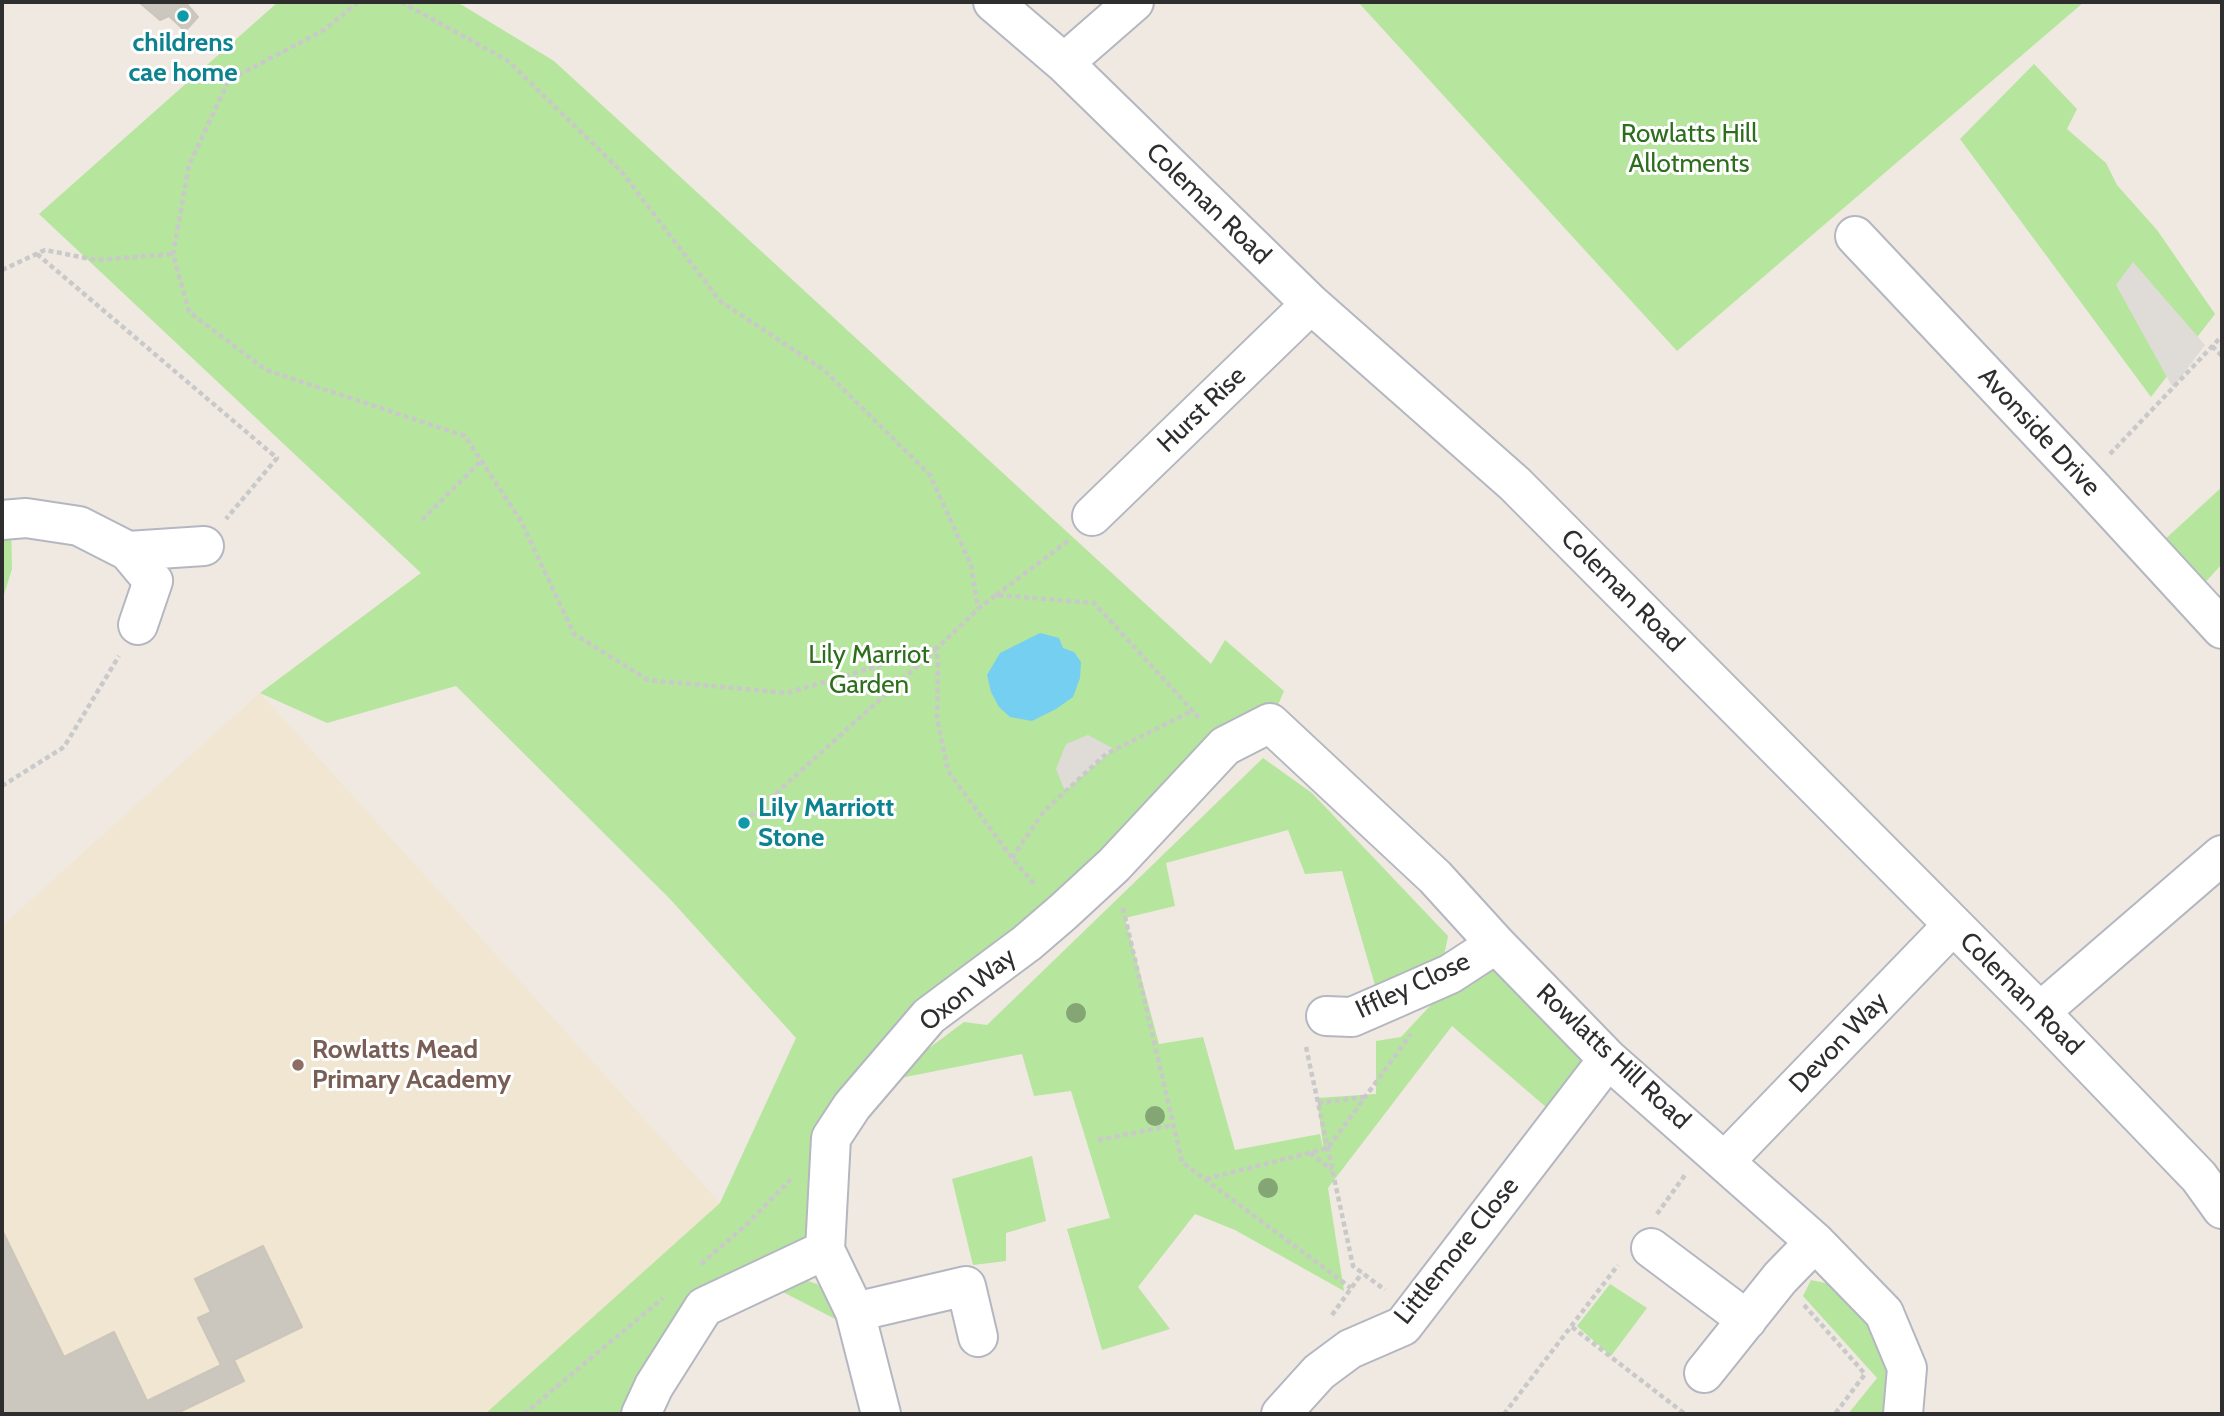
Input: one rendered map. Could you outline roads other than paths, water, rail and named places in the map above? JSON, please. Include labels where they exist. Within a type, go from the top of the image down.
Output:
[{"type":"street","name":"Coleman Road","points":[[993,2],[1064,64],[1311,303],[1515,484],[2040,1012],[2199,1177],[2222,1209]]},
{"type":"street","points":[[1064,64],[1134,2]]},
{"type":"street","name":"Avonside Drive","points":[[1855,236],[2219,619]]},
{"type":"street","name":"Hurst Rise","points":[[1092,516],[1311,303]]},
{"type":"street","points":[[2,520],[26,518],[79,526],[128,551],[153,581],[138,625]]},
{"type":"street","points":[[128,551],[204,546]]},
{"type":"street","name":"Oxon Way","points":[[881,1414],[855,1312],[825,1250],[831,1138],[852,1107],[929,1016],[1027,943],[1114,865],[1225,746],[1270,723]]},
{"type":"street","name":"Rowlatts Hill Road","points":[[1270,723],[1435,877],[1608,1059],[1815,1242],[1884,1313],[1907,1368],[1903,1414]]},
{"type":"street","points":[[2040,1012],[2222,855]]},
{"type":"street","name":"Devon Way","points":[[1716,1153],[1953,925]]},
{"type":"street","name":"Iffley Close","points":[[1326,1016],[1352,1017],[1450,974],[1496,944]]},
{"type":"street","name":"Littlemore Close","points":[[1281,1414],[1319,1372],[1350,1349],[1403,1326],[1608,1059]]},
{"type":"street","points":[[1642,1242],[1747,1320]]},
{"type":"street","points":[[1704,1373],[1780,1278],[1815,1242]]},
{"type":"street","points":[[641,1414],[653,1386],[704,1307],[825,1250]]},
{"type":"street","points":[[855,1312],[966,1286],[978,1337]]},
{"type":"water","points":[[1040,633],[1059,638],[1063,648],[1074,652],[1081,662],[1080,678],[1073,697],[1056,709],[1032,721],[1010,717],[999,707],[991,692],[987,675],[1000,653]]},
{"type":"place","name":"childrens cae home","points":[[183,16]]},
{"type":"place","name":"Lily Marriott Stone","points":[[744,823]]},
{"type":"place","name":"Rowlatts Mead Primary Academy","points":[[298,1065]]},
{"type":"park label","name":"Rowlatts Hill Allotments","points":[[1689,149]]},
{"type":"park label","name":"Lily Marriot Garden","points":[[869,670]]}]
